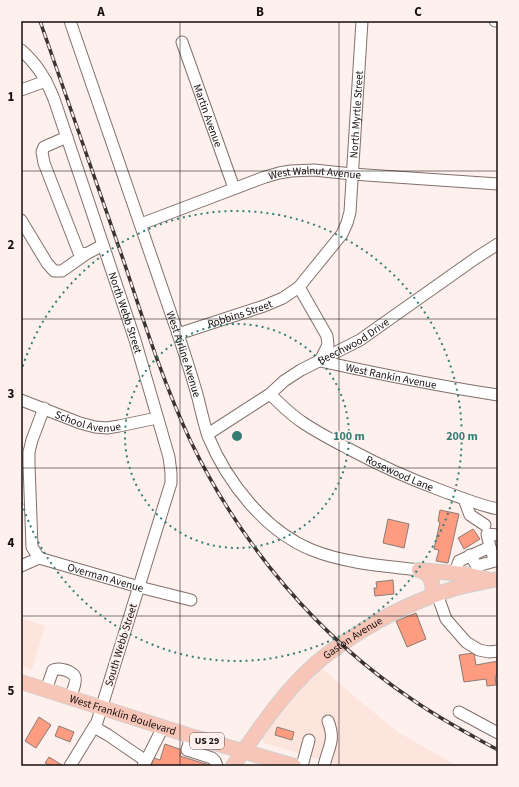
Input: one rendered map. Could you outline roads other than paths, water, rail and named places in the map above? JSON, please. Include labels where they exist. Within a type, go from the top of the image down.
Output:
[{"type":"main road","points":[[419,570],[426,573],[431,581],[433,591],[439,593],[442,576],[434,571]]},
{"type":"main road","points":[[419,570],[465,574],[479,572],[496,580]]},
{"type":"main road","name":"Gaston Avenue","points":[[233,766],[274,709],[308,671],[327,655],[368,626],[395,612],[439,593],[472,584],[496,580]]},
{"type":"main road","name":"West Franklin Boulevard","points":[[21,682],[192,736],[294,766]]},
{"type":"street","name":"West Airline Avenue","points":[[70,21],[189,366],[208,434],[216,453],[229,475],[242,495],[262,518],[296,543],[313,551],[342,559],[373,565],[419,570]]},
{"type":"street","name":"North Myrtle Street","points":[[299,287],[342,234],[350,212],[362,21]]},
{"type":"street","name":"Martin Avenue","points":[[182,42],[234,188]]},
{"type":"street","name":"North Webb Street","points":[[21,50],[39,70],[54,99],[136,340],[168,457],[171,472],[171,483],[139,587]]},
{"type":"street","points":[[21,90],[46,81]]},
{"type":"street","points":[[67,137],[44,148],[42,152],[44,163],[79,253],[86,254]]},
{"type":"street","name":"West Walnut Avenue","points":[[141,224],[265,177],[291,171],[314,170],[498,184]]},
{"type":"street","points":[[21,220],[47,263],[54,271],[62,271],[86,254],[103,245]]},
{"type":"street","name":"Beechwood Drive","points":[[208,434],[270,394],[284,381],[301,370],[360,340],[498,244]]},
{"type":"street","points":[[299,287],[327,336],[328,345],[320,361]]},
{"type":"street","name":"Robbins Street","points":[[178,334],[283,298],[299,287]]},
{"type":"street","name":"West Rankin Avenue","points":[[320,361],[399,378],[498,395]]},
{"type":"street","name":"Rosewood Lane","points":[[270,394],[285,409],[323,435],[387,468],[413,480],[464,499],[494,508]]},
{"type":"street","name":"School Avenue","points":[[21,400],[80,423],[95,427],[107,428],[157,418]]},
{"type":"street","points":[[21,566],[39,558],[32,547],[29,452],[44,408]]},
{"type":"street","points":[[464,499],[470,515],[486,529],[498,535]]},
{"type":"street","points":[[470,555],[479,572],[496,560],[490,547],[486,529],[494,508]]},
{"type":"street","points":[[455,573],[459,561],[490,547]]},
{"type":"street","name":"Overman Avenue","points":[[39,558],[139,587],[191,600]]},
{"type":"street","name":"South Webb Street","points":[[70,766],[97,722],[139,587]]},
{"type":"street","points":[[439,593],[446,619],[466,642],[478,650],[489,652],[498,651]]},
{"type":"street","points":[[46,690],[53,670],[55,668],[62,669],[74,675],[75,679],[70,697]]},
{"type":"street","points":[[459,712],[498,733]]},
{"type":"street","points":[[324,766],[332,738],[328,721]]},
{"type":"street","points":[[94,727],[108,735],[144,763],[163,727]]},
{"type":"street","points":[[192,736],[187,750],[212,758],[217,766]]},
{"type":"street","points":[[302,766],[309,740]]},
{"type":"railway","points":[[40,21],[163,376],[191,442],[233,517],[285,586],[314,618],[345,648],[378,675],[423,707],[498,750]]}]
